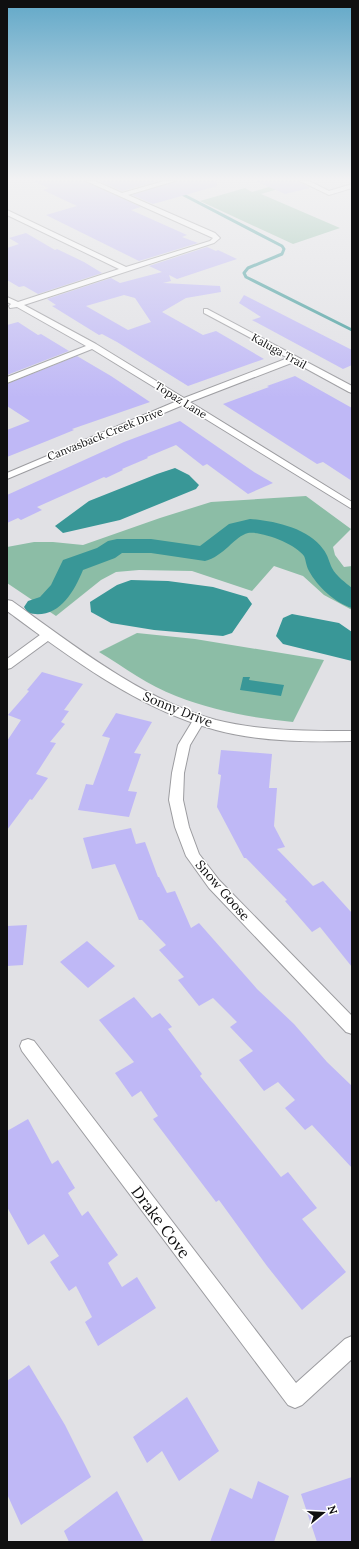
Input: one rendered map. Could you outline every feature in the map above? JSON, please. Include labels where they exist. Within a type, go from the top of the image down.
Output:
[{"type":"street","points":[[92,253],[126,270]]},
{"type":"street","points":[[7,307],[177,253]]},
{"type":"street","name":"Topaz Lane","points":[[7,299],[92,346],[352,506]]},
{"type":"street","name":"Kaluga Trail","points":[[207,311],[352,390]]},
{"type":"street","points":[[7,380],[92,346]]},
{"type":"street","name":"Canvasback Creek Drive","points":[[7,476],[183,402],[293,359]]},
{"type":"street","name":"Sonny Drive","points":[[7,604],[48,635],[147,699],[198,720],[247,731],[283,736],[352,736]]},
{"type":"street","points":[[7,665],[48,635]]},
{"type":"street","name":"Snow Goose","points":[[198,720],[184,745],[178,773],[176,800],[182,827],[193,856],[214,884],[352,1027]]},
{"type":"street","name":"Drake Cove","points":[[28,1046],[295,1398],[352,1346]]},
{"type":"green space","points":[[306,496],[351,529],[333,547],[335,555],[344,567],[352,566],[352,610],[324,595],[303,576],[274,566],[252,591],[192,571],[139,570],[116,572],[101,580],[56,616],[7,583],[7,547],[34,542],[83,545],[211,502]]},
{"type":"green space","points":[[137,633],[195,639],[324,660],[293,722],[263,718],[219,710],[166,692],[146,682],[99,652]]},
{"type":"water","points":[[175,468],[189,475],[199,485],[196,489],[120,520],[63,533],[55,526],[89,501]]},
{"type":"water","points":[[131,580],[168,581],[213,587],[247,597],[252,604],[232,633],[223,636],[154,630],[111,623],[91,612],[90,602],[117,585]]},
{"type":"water","points":[[292,614],[339,623],[352,632],[352,661],[283,644],[276,636],[283,618]]},
{"type":"water","points":[[243,677],[250,677],[249,680],[284,685],[281,696],[240,690]]},
{"type":"building","points":[[7,253],[66,253],[102,273],[38,294],[24,286],[19,287],[7,280]]},
{"type":"building","points":[[123,253],[164,253],[139,261]]},
{"type":"building","points":[[188,253],[225,253],[237,259],[177,279],[169,275],[171,281],[163,283],[220,286],[221,292],[186,298],[162,312],[203,335],[216,331],[264,359],[188,386],[117,342],[102,334],[99,335],[52,306],[56,305],[47,299],[111,278],[120,283],[162,272],[149,266]],"holes":[[[124,295],[135,298],[151,322],[128,330],[86,306]]]},
{"type":"building","points":[[244,295],[352,350],[352,365],[343,369],[252,320],[261,317],[239,303]]},
{"type":"building","points":[[18,322],[38,335],[41,334],[69,351],[7,375],[7,325]]},
{"type":"building","points":[[77,356],[111,376],[150,402],[72,429],[74,430],[7,457],[7,430],[30,421],[7,406],[7,384]]},
{"type":"building","points":[[295,376],[352,408],[352,481],[323,462],[317,464],[223,404]]},
{"type":"building","points":[[180,421],[254,472],[273,483],[248,494],[207,464],[203,466],[176,445],[147,457],[148,458],[122,469],[123,470],[106,478],[104,477],[37,507],[42,510],[21,520],[18,518],[7,523],[7,495],[124,442]]},
{"type":"building","points":[[42,672],[83,684],[64,710],[69,711],[61,722],[65,724],[50,742],[56,743],[36,774],[48,778],[7,830],[7,741],[21,720],[8,715],[29,691],[27,690]]},
{"type":"building","points":[[116,713],[152,722],[134,753],[141,754],[128,791],[137,792],[129,817],[78,810],[86,784],[93,785],[110,738],[102,736]]},
{"type":"building","points":[[221,750],[272,754],[269,788],[277,788],[274,826],[285,847],[277,849],[313,886],[323,881],[352,913],[352,967],[320,927],[312,932],[285,901],[287,900],[246,858],[244,858],[217,807],[221,775],[218,774]]},
{"type":"building","points":[[131,828],[136,844],[145,842],[158,877],[167,893],[175,891],[191,928],[199,923],[257,989],[294,1024],[327,1062],[352,1086],[352,1168],[312,1125],[305,1130],[285,1108],[295,1100],[278,1082],[264,1091],[239,1060],[253,1051],[230,1027],[237,1022],[213,998],[199,1006],[178,980],[184,977],[159,950],[166,945],[142,920],[139,920],[115,864],[92,869],[83,838]]},
{"type":"building","points":[[27,925],[23,965],[7,966],[7,926]]},
{"type":"building","points":[[87,941],[115,966],[88,988],[60,962]]},
{"type":"building","points":[[134,997],[152,1018],[160,1013],[172,1027],[168,1029],[202,1074],[200,1076],[281,1177],[288,1172],[317,1208],[302,1219],[346,1272],[302,1310],[267,1266],[219,1200],[216,1202],[153,1119],[158,1116],[141,1091],[132,1097],[115,1073],[134,1062],[99,1020]]},
{"type":"building","points":[[28,1119],[52,1164],[58,1160],[75,1188],[68,1193],[82,1216],[88,1211],[118,1255],[108,1263],[122,1287],[137,1277],[156,1308],[98,1346],[85,1322],[92,1317],[76,1286],[69,1291],[50,1262],[59,1256],[44,1234],[28,1245],[7,1207],[7,1131]]},
{"type":"building","points":[[29,1365],[65,1425],[91,1477],[21,1525],[7,1494],[7,1381]]},
{"type":"building","points":[[187,1397],[219,1451],[179,1481],[162,1451],[147,1463],[133,1437]]},
{"type":"building","points":[[352,1477],[352,1542],[317,1542],[301,1494]]},
{"type":"building","points":[[258,1481],[289,1496],[274,1542],[210,1542],[230,1488],[252,1499]]},
{"type":"building","points":[[117,1491],[144,1542],[69,1542],[64,1531]]},
{"type":"waterway","points":[[282,253],[248,268],[244,273],[246,277],[352,330]]},
{"type":"waterway","points":[[37,607],[49,603],[63,588],[72,565],[106,553],[117,546],[151,546],[205,554],[233,532],[242,527],[250,526],[281,532],[309,547],[314,553],[321,571],[340,591],[352,600]]}]
